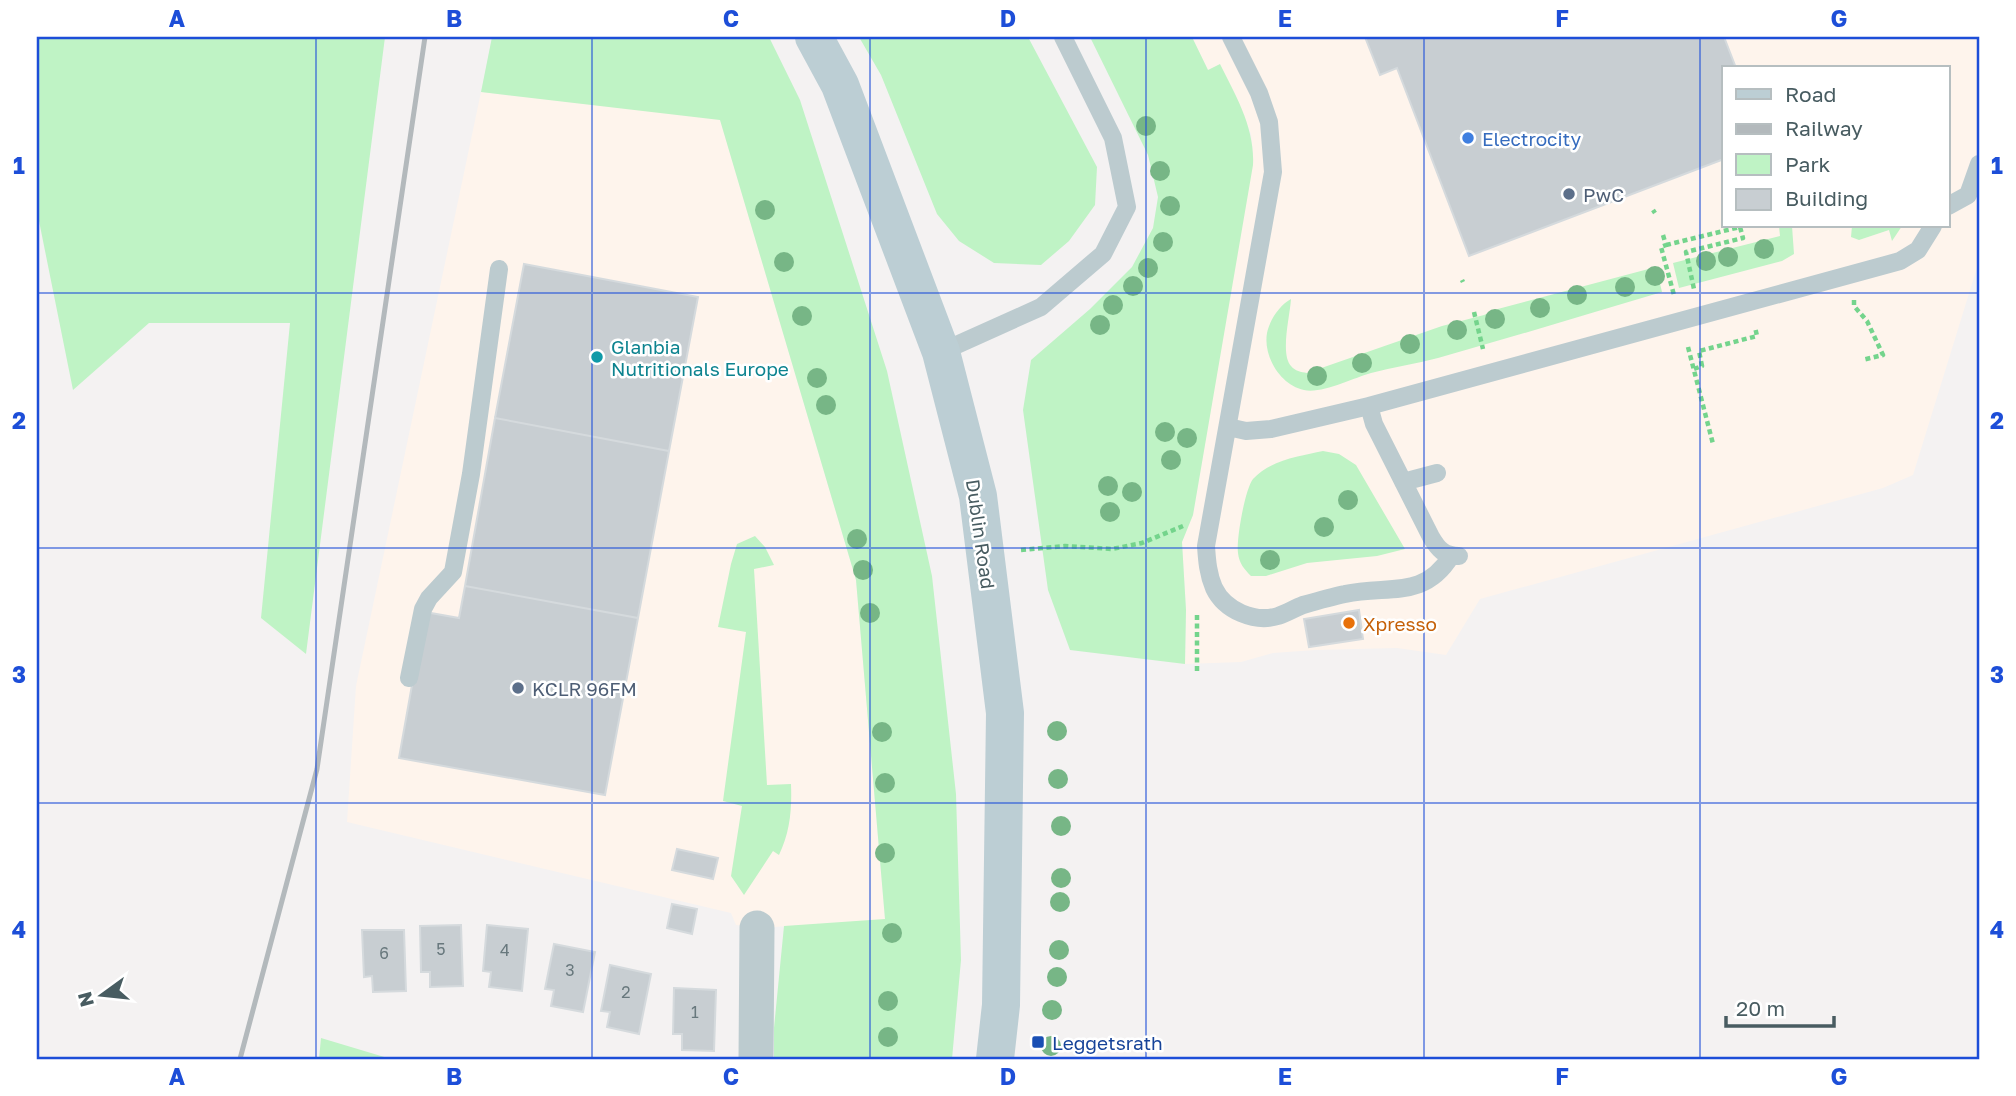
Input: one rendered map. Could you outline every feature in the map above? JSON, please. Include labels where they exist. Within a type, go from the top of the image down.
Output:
[{"type":"main road","name":"Dublin Road","points":[[814,37],[840,85],[941,352],[978,496],[1005,713],[1000,1005],[995,1059]]},
{"type":"street","points":[[756,1059],[757,928]]},
{"type":"lane","points":[[941,352],[1041,307],[1103,254],[1128,207],[1113,138],[1063,37]]},
{"type":"lane","points":[[1231,37],[1259,93],[1269,122],[1273,172],[1206,546],[1208,570],[1216,592],[1236,611],[1258,619],[1277,616],[1301,606],[1348,593],[1404,588],[1441,572],[1456,556],[1439,551],[1374,424],[1369,406]]},
{"type":"lane","points":[[1950,205],[1968,195],[1979,164]]},
{"type":"lane","points":[[1228,427],[1246,431],[1271,429],[1369,406],[1850,275],[1908,258],[1924,243],[1932,228]]},
{"type":"lane","points":[[409,678],[423,609],[429,598],[453,572],[471,474],[499,269]]},
{"type":"lane","points":[[1403,482],[1437,473]]},
{"type":"path","points":[[1676,302],[1661,247],[1736,228]]},
{"type":"path","points":[[1695,290],[1686,252],[1743,238],[1740,228]]},
{"type":"path","points":[[1663,235],[1666,245]]},
{"type":"path","points":[[1850,275],[1854,306],[1867,321],[1882,355],[1862,360]]},
{"type":"path","points":[[1474,312],[1482,345]]},
{"type":"path","points":[[1694,369],[1703,366],[1699,351],[1757,335],[1754,326]]},
{"type":"path","points":[[1689,351],[1713,444]]},
{"type":"path","points":[[986,562],[1021,550],[1065,546],[1112,549],[1142,543],[1212,512]]},
{"type":"path","points":[[1197,671],[1196,615],[1216,592]]},
{"type":"shaded area","points":[[1192,37],[1979,37],[1979,261],[1913,475],[1883,488],[1480,599],[1446,655],[1397,648],[1315,650],[1273,653],[1241,662],[1185,664],[1186,610],[1182,542],[1193,515],[1253,155],[1251,134],[1220,65],[1208,70]]},
{"type":"shaded area","points":[[481,92],[720,119],[856,580],[885,920],[757,928],[736,925],[731,913],[347,822],[356,686]]},
{"type":"green space","points":[[37,37],[385,37],[306,654],[261,618],[290,323],[149,323],[73,390],[37,211]]},
{"type":"green space","points":[[492,37],[769,37],[800,100],[887,371],[932,576],[956,794],[961,960],[952,1059],[774,1059],[774,1028],[784,926],[885,919],[856,580],[720,120],[481,92]]},
{"type":"green space","points":[[859,37],[1028,37],[1097,167],[1095,205],[1069,241],[1041,265],[994,263],[959,241],[937,214],[881,75]]},
{"type":"green space","points":[[1090,37],[1192,37],[1208,70],[1220,64],[1248,125],[1253,151],[1253,165],[1193,515],[1182,542],[1186,610],[1185,664],[1070,650],[1048,590],[1023,410],[1031,360],[1090,309],[1132,267],[1153,228],[1158,197],[1148,155]]},
{"type":"green space","points":[[1779,228],[1792,228],[1794,254],[1782,261],[1679,288],[1673,263],[1780,236]]},
{"type":"green space","points":[[1852,228],[1901,228],[1892,241],[1889,230],[1859,240],[1851,237]]},
{"type":"green space","points":[[1656,267],[1662,292],[1466,350],[1371,373],[1320,390],[1295,387],[1281,376],[1271,360],[1266,342],[1270,323],[1279,309],[1291,299],[1286,353],[1294,369],[1307,373],[1494,310]]},
{"type":"green space","points":[[1323,451],[1339,454],[1356,465],[1405,549],[1377,556],[1307,563],[1266,576],[1251,576],[1241,563],[1238,546],[1244,503],[1253,479],[1277,463]]},
{"type":"green space","points":[[755,536],[765,547],[774,565],[754,569],[767,785],[791,784],[791,803],[790,821],[779,855],[773,851],[744,895],[731,876],[742,806],[723,801],[746,632],[718,627],[737,544]]},
{"type":"green space","points":[[321,1038],[391,1059],[319,1059]]},
{"type":"building","points":[[1365,37],[1724,37],[1735,66],[1722,66],[1722,160],[1469,256],[1397,68],[1380,75]]},
{"type":"building","name":"Glanbia Nutritionals Europe","points":[[524,264],[698,297],[669,451],[495,418]]},
{"type":"building","points":[[495,418],[669,451],[638,618],[465,586]]},
{"type":"building","name":"KCLR 96FM","points":[[465,586],[638,618],[605,795],[399,758],[425,612],[459,618]]},
{"type":"building","points":[[1359,610],[1363,639],[1309,647],[1304,619]]},
{"type":"building","points":[[677,849],[718,858],[713,879],[672,870]]},
{"type":"building","points":[[672,904],[697,909],[692,934],[667,928]]},
{"type":"building","points":[[461,925],[463,986],[430,987],[430,972],[421,972],[420,926]]},
{"type":"building","points":[[487,925],[528,929],[522,991],[489,987],[491,972],[483,971]]},
{"type":"building","points":[[362,930],[404,930],[406,991],[373,992],[372,976],[364,977]]},
{"type":"building","points":[[554,944],[595,952],[583,1012],[551,1006],[554,990],[545,989]]},
{"type":"building","points":[[610,965],[651,974],[639,1034],[607,1027],[610,1012],[601,1011]]},
{"type":"building","points":[[674,988],[716,990],[714,1051],[682,1050],[682,1034],[673,1034]]},
{"type":"railway","points":[[240,1059],[317,769],[425,37]]},
{"type":"place","name":"Electrocity","points":[[1468,138]]},
{"type":"place","name":"PwC","points":[[1569,194]]},
{"type":"place","name":"Glanbia Nutritionals Europe","points":[[597,357]]},
{"type":"place","name":"Xpresso","points":[[1349,623]]},
{"type":"place","name":"KCLR 96FM","points":[[518,688]]},
{"type":"place","name":"Leggetsrath","points":[[1038,1042]]}]
